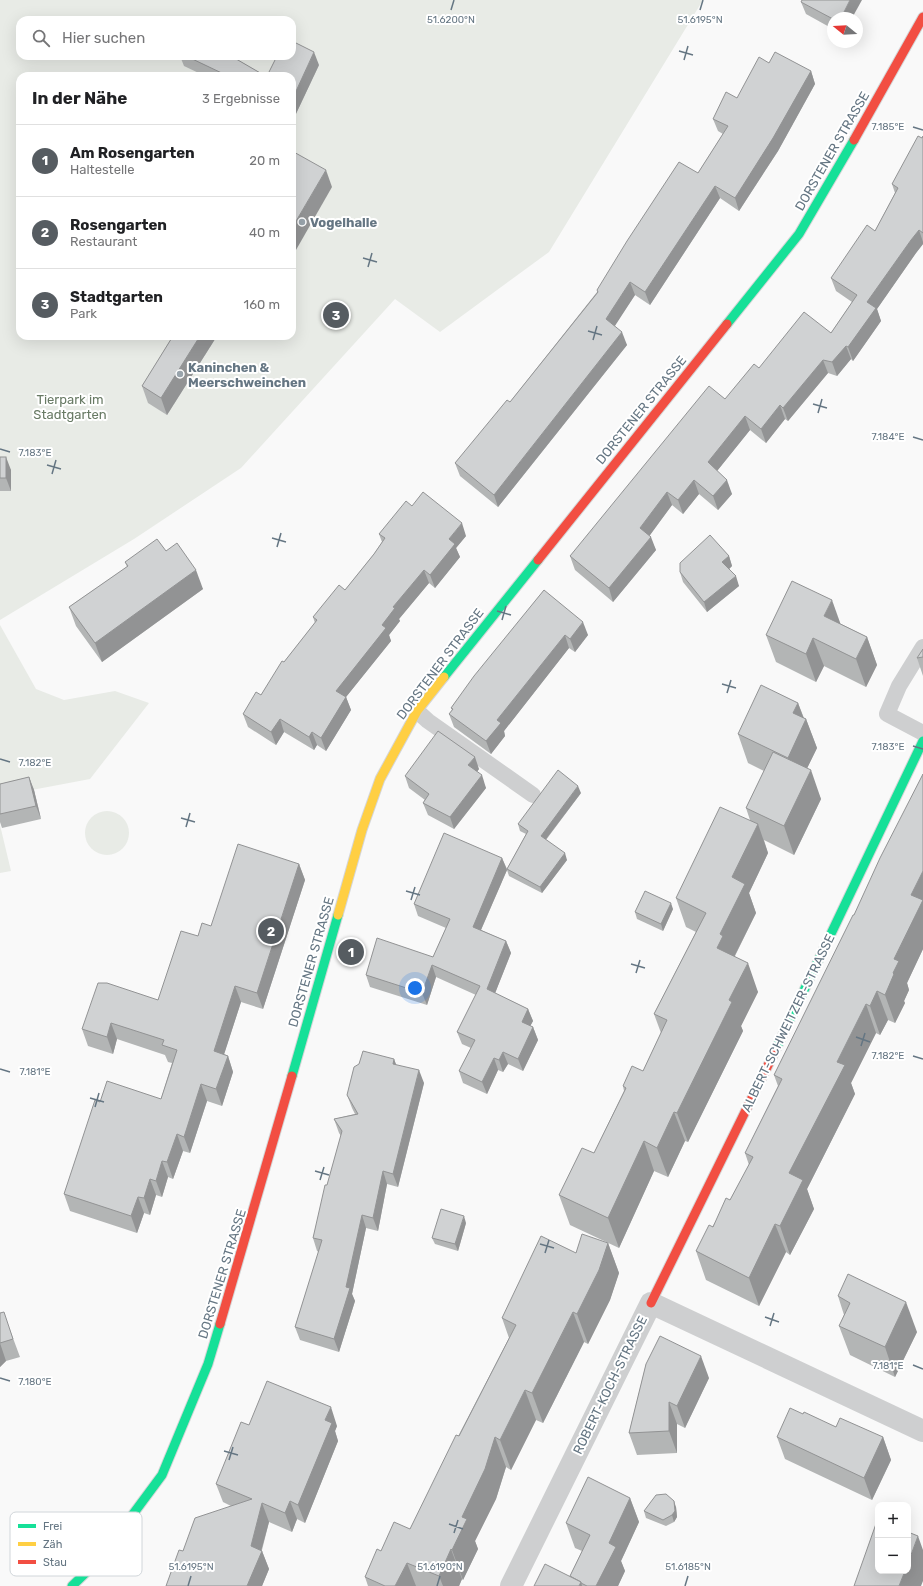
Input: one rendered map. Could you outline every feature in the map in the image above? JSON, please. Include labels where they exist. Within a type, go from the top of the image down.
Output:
[{"type":"main road","name":"DORSTENER STRASSE","points":[[135,1512],[162,1475],[208,1364],[275,1140],[362,830],[380,779],[396,746],[417,711],[799,234],[840,166],[923,17]]},
{"type":"main road","name":"ALBERT-SCHWEITZER-STRASSE","points":[[650,1303],[757,1088],[923,741]]},
{"type":"main road","name":"DORSTENER STRASSE","points":[[72,1586],[82,1576]]},
{"type":"street","name":"ROBERT-KOCH-STRASSE","points":[[511,1586],[650,1303],[923,1431]]},
{"type":"lane","points":[[923,647],[899,686],[887,714],[923,733]]},
{"type":"lane","points":[[417,711],[428,721],[533,795]]},
{"type":"green space","name":"Tierpark im Stadtgarten","points":[[0,0],[703,0],[549,252],[440,332],[395,299],[241,468],[134,539],[0,620]]},
{"type":"green space","points":[[0,625],[36,689],[64,700],[115,691],[149,703],[90,779],[0,796]]},
{"type":"green space","points":[[103,811],[111,811],[116,812],[123,817],[128,824],[128,842],[123,849],[116,854],[103,855],[95,852],[88,845],[85,837],[85,829],[88,821],[95,814]]},
{"type":"green space","points":[[0,825],[11,871],[0,873]]},
{"type":"building","points":[[802,0],[850,0],[844,12],[827,12],[827,16],[801,2]]},
{"type":"building","points":[[296,43],[314,52],[296,91],[296,72],[269,72],[275,60],[296,60]]},
{"type":"building","points":[[775,52],[811,71],[773,138],[735,198],[715,186],[645,292],[630,282],[606,319],[622,332],[494,495],[455,463],[507,400],[510,402],[598,292],[597,290],[627,241],[679,162],[698,173],[728,126],[713,119],[726,92],[737,98],[759,57],[769,63]]},
{"type":"building","points":[[194,60],[238,60],[259,72],[220,72]]},
{"type":"building","points":[[918,136],[922,138],[923,136],[923,233],[919,230],[867,302],[876,308],[848,347],[846,346],[832,362],[823,360],[783,408],[780,405],[761,429],[745,416],[708,462],[727,480],[713,496],[694,480],[678,500],[667,492],[640,528],[651,537],[609,588],[570,556],[709,386],[725,399],[754,364],[759,368],[804,312],[831,333],[857,295],[831,278],[867,225],[875,231],[898,188],[892,184]]},
{"type":"building","points":[[296,153],[326,170],[296,221]]},
{"type":"building","points":[[171,340],[197,340],[161,398],[142,386]]},
{"type":"building","points":[[0,457],[6,457],[6,478],[0,478]]},
{"type":"building","points":[[423,492],[462,523],[449,539],[455,544],[430,575],[424,570],[393,607],[395,608],[382,625],[386,628],[336,691],[346,697],[321,738],[312,732],[309,737],[280,719],[271,732],[243,714],[256,692],[261,695],[282,661],[284,662],[317,620],[313,617],[339,585],[345,590],[374,554],[385,538],[379,534],[406,501],[412,506]]},
{"type":"building","points":[[710,535],[729,556],[722,562],[736,576],[704,602],[680,572],[680,563]]},
{"type":"building","points":[[157,539],[166,551],[177,543],[196,570],[95,643],[69,607],[128,566],[125,562]]},
{"type":"building","points":[[792,581],[832,600],[824,616],[867,637],[856,659],[813,638],[806,654],[766,635]]},
{"type":"building","points":[[544,590],[583,622],[570,639],[565,635],[497,720],[501,723],[486,741],[449,714],[453,709],[451,708],[474,676]]},
{"type":"building","points":[[923,649],[923,657],[917,658]]},
{"type":"building","points":[[761,685],[798,703],[793,713],[806,719],[788,758],[738,734]]},
{"type":"building","points":[[438,731],[475,757],[468,765],[482,775],[450,817],[423,803],[429,794],[405,776]]},
{"type":"building","points":[[773,752],[811,770],[784,826],[746,808]]},
{"type":"building","points":[[558,770],[578,786],[541,836],[565,853],[540,887],[507,869],[528,831],[518,824]]},
{"type":"building","points":[[923,774],[923,871],[911,895],[923,900],[894,959],[899,961],[885,995],[877,991],[870,1006],[866,1004],[837,1062],[845,1065],[789,1173],[803,1180],[780,1226],[775,1224],[749,1278],[696,1251],[709,1225],[713,1227],[726,1198],[730,1200],[753,1157],[745,1153],[782,1079],[774,1075],[854,915],[880,858]]},
{"type":"building","points":[[29,777],[36,806],[0,814],[0,784]]},
{"type":"building","points":[[720,807],[758,824],[732,877],[745,884],[720,934],[723,936],[717,948],[748,963],[729,1000],[732,1002],[677,1113],[674,1112],[657,1148],[644,1141],[608,1218],[559,1195],[582,1148],[594,1153],[626,1088],[623,1086],[632,1066],[643,1071],[667,1020],[654,1014],[706,913],[676,898]]},
{"type":"building","points":[[444,833],[502,858],[473,927],[506,941],[487,989],[528,1009],[522,1022],[533,1027],[518,1059],[503,1052],[499,1060],[494,1058],[482,1082],[459,1071],[475,1040],[457,1032],[480,986],[432,965],[422,993],[366,975],[377,938],[433,957],[450,919],[414,904]]},
{"type":"building","points":[[238,844],[299,864],[257,993],[235,986],[214,1051],[228,1056],[216,1089],[201,1084],[184,1137],[177,1134],[167,1162],[162,1161],[156,1181],[150,1179],[144,1198],[138,1197],[131,1216],[64,1194],[95,1100],[100,1102],[107,1081],[161,1099],[177,1050],[162,1045],[164,1040],[111,1023],[107,1037],[82,1029],[98,983],[107,983],[158,1000],[181,931],[198,936],[202,923],[211,926]]},
{"type":"building","points":[[645,891],[671,903],[661,924],[635,912]]},
{"type":"building","points":[[363,1051],[394,1059],[393,1064],[419,1070],[393,1174],[383,1171],[373,1218],[362,1215],[346,1287],[350,1288],[334,1339],[295,1327],[322,1240],[313,1238],[325,1185],[327,1185],[342,1131],[334,1119],[358,1114],[347,1095],[354,1067],[359,1064]]},
{"type":"building","points":[[441,1209],[464,1216],[455,1244],[432,1238]]},
{"type":"building","points":[[582,1234],[608,1243],[599,1270],[577,1314],[573,1312],[532,1393],[525,1390],[500,1440],[495,1437],[485,1469],[462,1517],[467,1519],[439,1576],[407,1563],[395,1586],[385,1586],[365,1577],[377,1549],[381,1551],[394,1522],[410,1529],[456,1435],[459,1436],[516,1325],[502,1318],[541,1236],[576,1253]]},
{"type":"building","points":[[848,1274],[906,1302],[885,1347],[839,1326],[850,1303],[838,1296]]},
{"type":"building","points":[[4,1312],[13,1339],[0,1343],[0,1313]]},
{"type":"building","points":[[660,1336],[701,1356],[677,1406],[669,1402],[669,1431],[629,1433],[646,1364]]},
{"type":"building","points":[[267,1381],[331,1407],[325,1420],[332,1423],[298,1505],[290,1501],[285,1513],[262,1503],[251,1546],[262,1551],[247,1586],[166,1586],[179,1550],[183,1551],[195,1518],[252,1499],[216,1484],[241,1422],[249,1425]]},
{"type":"building","points":[[790,1408],[803,1414],[804,1412],[836,1427],[840,1418],[883,1437],[864,1478],[777,1437]]},
{"type":"building","points":[[588,1477],[630,1498],[609,1543],[616,1547],[596,1586],[587,1586],[570,1576],[590,1535],[566,1523]]},
{"type":"building","points":[[666,1494],[674,1501],[675,1511],[672,1515],[663,1520],[644,1511],[656,1495]]},
{"type":"building","points":[[875,1527],[875,1574],[904,1574],[899,1586],[854,1586]]},
{"type":"building","points":[[911,1533],[918,1536],[911,1555]]},
{"type":"building","points":[[545,1564],[581,1582],[579,1586],[534,1586]]},
{"type":"traffic: fast","points":[[727,324],[799,234],[854,140]]},
{"type":"traffic: fast","points":[[444,677],[538,560]]},
{"type":"traffic: fast","points":[[776,1049],[923,741]]},
{"type":"traffic: fast","points":[[292,1076],[338,915]]},
{"type":"traffic: fast","points":[[135,1512],[162,1475],[208,1364],[220,1324]]},
{"type":"traffic: fast","points":[[72,1586],[82,1576]]},
{"type":"traffic: slow","points":[[338,915],[362,830],[380,779],[417,711],[444,677]]},
{"type":"traffic: jam","points":[[854,140],[923,17]]},
{"type":"traffic: jam","points":[[538,560],[727,324]]},
{"type":"traffic: jam","points":[[651,1303],[776,1049]]},
{"type":"traffic: jam","points":[[220,1324],[292,1076]]},
{"type":"place","name":"Vogelhalle","points":[[302,222]]},
{"type":"place","name":"Stadtgarten","points":[[336,315]]},
{"type":"place","name":"Kaninchen & Meerschweinchen","points":[[180,374]]},
{"type":"place","name":"Rosengarten","points":[[271,931]]},
{"type":"place","name":"Am Rosengarten","points":[[351,952]]}]
